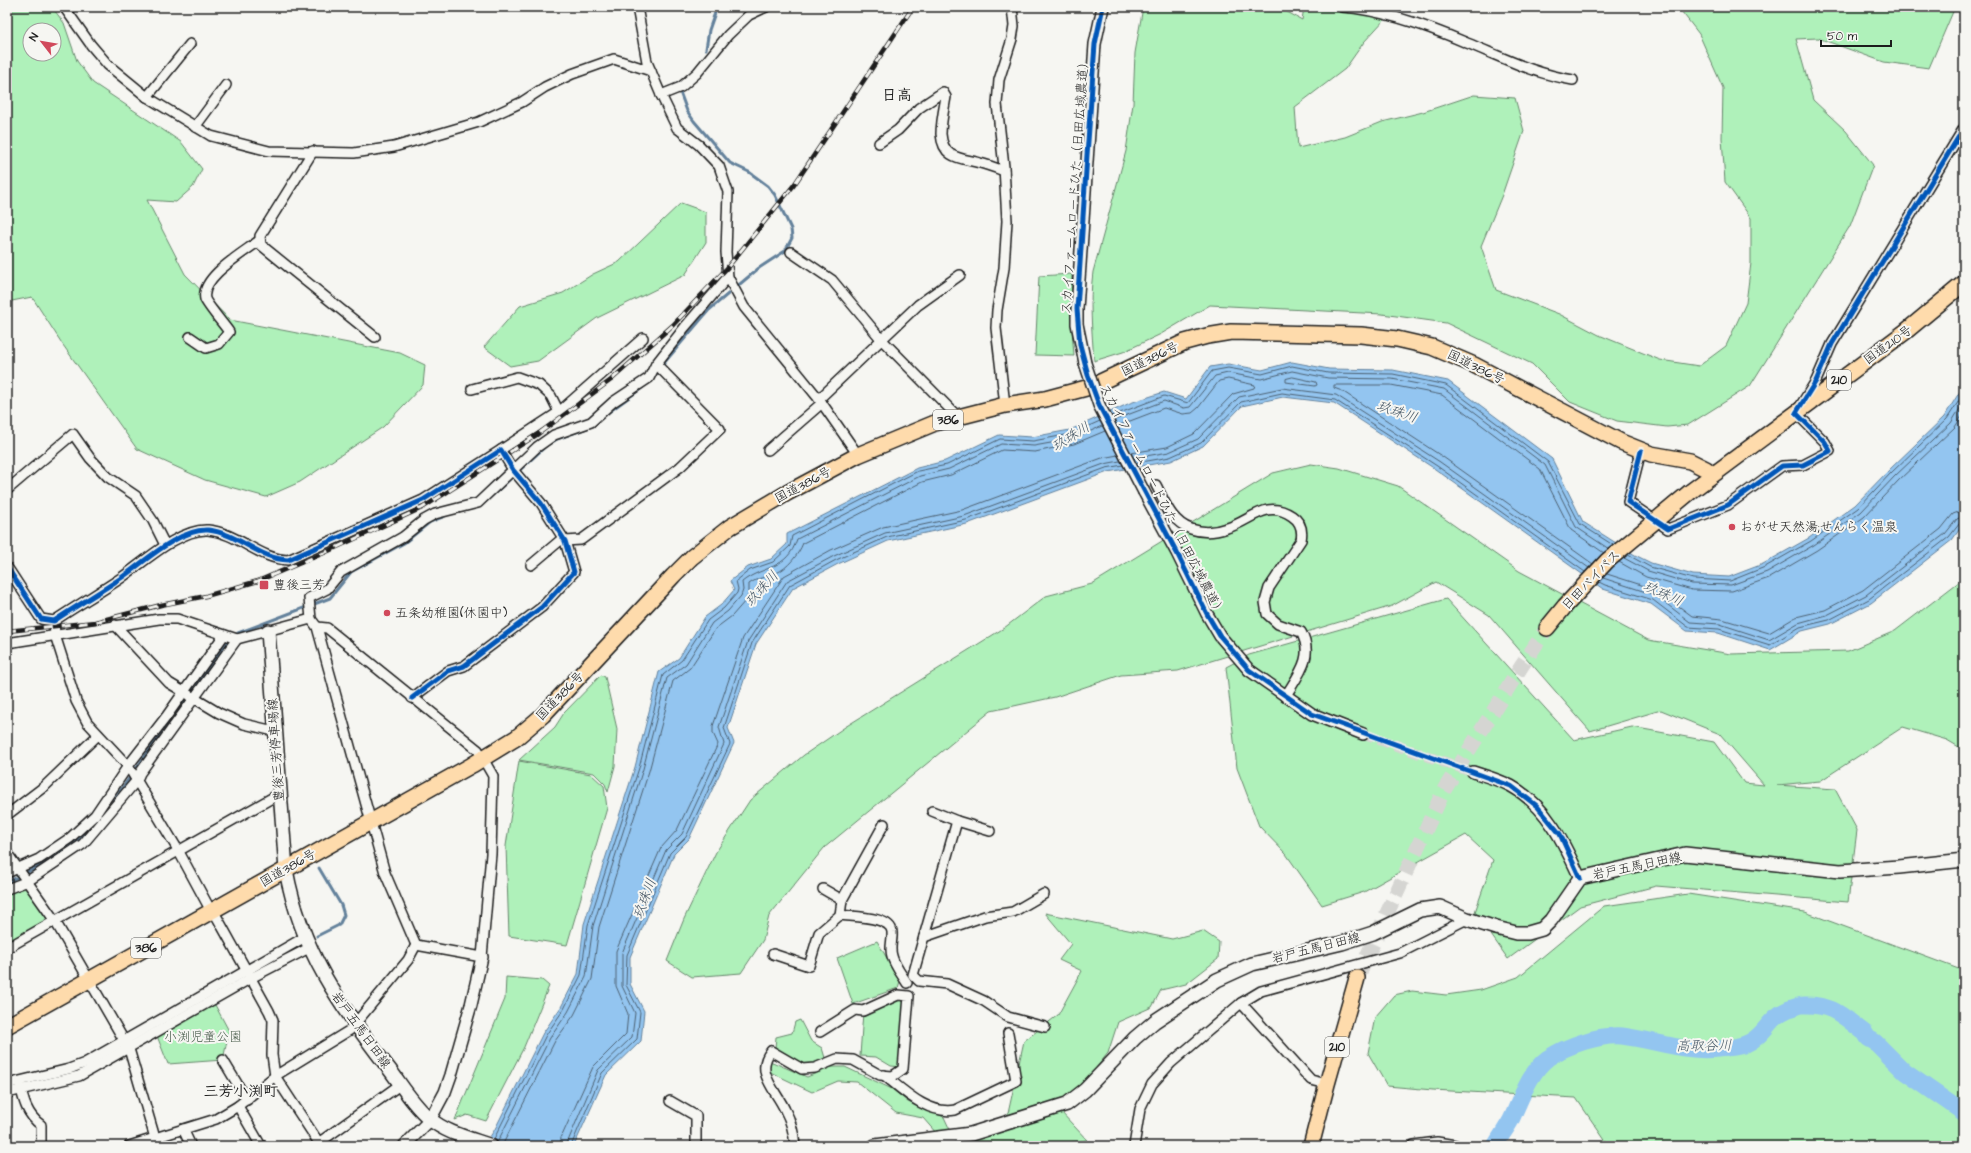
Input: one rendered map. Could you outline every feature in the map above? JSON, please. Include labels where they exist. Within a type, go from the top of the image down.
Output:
[{"type":"highway","name":"国道210号","points":[[1712,474],[1905,332],[1964,283]]},
{"type":"highway","name":"国道386号","points":[[7,1026],[371,822],[484,758],[516,738],[543,715],[673,576],[712,540],[752,512],[858,455],[917,430],[958,417],[1005,405],[1045,399],[1090,387],[1173,347],[1207,336],[1243,331],[1361,335],[1413,341],[1453,355],[1641,451],[1669,458],[1690,461],[1706,469],[1712,474]]},
{"type":"highway","name":"日田バイパス","points":[[1547,628],[1565,606],[1607,561],[1712,474]]},
{"type":"highway","name":"210","points":[[1311,1146],[1357,978]]},
{"type":"main road","name":"豊後三芳停車場線","points":[[268,631],[274,731],[286,870]]},
{"type":"main road","name":"岩戸五馬日田線","points":[[875,1146],[971,1134],[1067,1104],[1085,1090],[1135,1038],[1155,1021],[1217,980],[1252,964],[1342,943],[1373,933],[1420,910],[1440,907],[1467,919],[1516,933],[1528,933],[1542,929],[1551,920],[1580,878],[1685,854],[1840,871],[1964,860]]},
{"type":"main road","name":"岩戸五馬日田線","points":[[286,870],[293,903],[307,943],[323,976],[355,1024],[430,1120],[444,1128],[491,1146]]},
{"type":"street","points":[[64,7],[91,45],[108,64],[147,97],[211,136],[269,151],[354,153],[394,147],[479,122],[522,102],[544,87],[572,74],[614,59],[651,71]]},
{"type":"street","points":[[636,7],[647,62],[677,128],[699,145],[719,166],[728,192],[726,252],[730,280],[744,307],[820,401],[858,455]]},
{"type":"street","points":[[661,95],[677,89],[697,72],[728,35],[749,15],[766,7]]},
{"type":"street","points":[[1005,405],[996,328],[997,310],[1004,268],[1007,221],[1004,171],[997,104],[998,80],[1012,39],[1014,26],[1012,7]]},
{"type":"street","name":"スカイファームロードひた（日田広域農道）","points":[[1103,7],[1095,44],[1077,309],[1077,324],[1085,364],[1099,405],[1177,553],[1207,614],[1220,636],[1249,670],[1286,697],[1312,714],[1363,734]]},
{"type":"street","points":[[1342,7],[1408,21],[1466,42],[1522,67],[1547,76],[1573,80]]},
{"type":"street","points":[[147,97],[190,44]]},
{"type":"street","points":[[195,127],[226,85]]},
{"type":"street","points":[[879,142],[898,130],[919,108],[943,92],[946,97],[941,134],[944,147],[951,155],[962,161],[980,162],[1004,171]]},
{"type":"street","points":[[1641,451],[1628,502],[1668,529],[1728,505],[1782,466],[1803,465],[1830,451],[1825,442],[1796,413],[1816,381],[1832,344],[1964,128]]},
{"type":"street","points":[[313,151],[260,236],[260,245],[375,337]]},
{"type":"street","points":[[190,337],[206,348],[219,344],[229,332],[205,300],[206,288],[212,277],[260,240]]},
{"type":"street","points":[[791,252],[832,280],[881,339],[958,417]]},
{"type":"street","points":[[768,450],[820,401],[881,339],[918,305],[960,275]]},
{"type":"street","points":[[416,946],[385,873],[317,627],[311,619],[309,598],[326,589],[341,572],[403,537],[424,520],[435,514],[478,503],[516,473],[537,447],[554,435],[590,422],[614,402],[649,378],[659,368],[730,280]]},
{"type":"street","points":[[7,566],[41,619],[54,621],[121,578],[166,545],[183,536],[207,530],[229,535],[276,560],[288,560],[424,500],[559,412],[643,338]]},
{"type":"street","points":[[531,565],[564,540],[582,540],[680,467],[720,429],[659,368]]},
{"type":"street","points":[[472,389],[517,377],[539,385],[551,396],[559,412]]},
{"type":"street","points":[[7,490],[73,434],[90,458],[108,477],[136,496],[153,521],[166,545]]},
{"type":"street","points":[[412,698],[448,671],[464,666],[542,607],[574,572],[564,540],[541,503],[516,473],[501,450]]},
{"type":"street","points":[[1156,485],[1172,517],[1182,525],[1192,529],[1213,532],[1226,529],[1233,527],[1256,513],[1272,510],[1285,512],[1297,520],[1303,531],[1301,540],[1269,588],[1265,602],[1267,614],[1278,624],[1301,632],[1307,642],[1308,654],[1286,697]]},
{"type":"street","points":[[7,643],[159,618],[177,619],[238,639],[311,619]]},
{"type":"street","points":[[54,621],[55,635],[76,701],[87,722],[128,766],[137,780],[249,974],[273,1020],[272,1055],[275,1076],[321,1144],[401,1084]]},
{"type":"street","points":[[115,625],[169,683],[219,712],[244,724],[274,731]]},
{"type":"street","points":[[317,627],[328,628],[412,698],[478,750],[493,776],[491,854],[482,957],[451,1075],[430,1120],[404,1146]]},
{"type":"street","points":[[7,873],[39,859],[70,838],[95,815],[128,766],[166,717],[224,635]]},
{"type":"street","points":[[7,889],[28,881],[83,844],[137,780],[140,773],[238,639]]},
{"type":"street","points":[[7,815],[45,786],[98,735]]},
{"type":"street","points":[[1474,772],[1511,786],[1537,806],[1560,834],[1580,878]]},
{"type":"street","points":[[7,948],[279,794]]},
{"type":"street","points":[[932,811],[957,821],[990,831]]},
{"type":"street","points":[[902,996],[907,983],[913,975],[957,821]]},
{"type":"street","points":[[773,954],[809,966],[819,933],[840,915],[842,900],[884,824]]},
{"type":"street","points":[[7,853],[55,921],[129,1049],[155,1138]]},
{"type":"street","points":[[823,889],[842,900]]},
{"type":"street","points":[[924,937],[985,916],[1013,912],[1044,894]]},
{"type":"street","points":[[840,915],[882,920],[891,926],[892,932],[890,946],[892,958],[907,983]]},
{"type":"street","points":[[1134,1146],[1140,1109],[1152,1084],[1171,1063],[1241,1003],[1261,990],[1400,953],[1467,919]]},
{"type":"street","points":[[7,1093],[20,1085],[85,1063],[124,1040],[307,943]]},
{"type":"street","points":[[416,946],[482,957]]},
{"type":"street","points":[[129,1146],[216,1119],[238,1106],[275,1076],[350,1030],[408,960],[416,946]]},
{"type":"street","points":[[7,1084],[20,1085],[79,1076],[129,1049],[249,974]]},
{"type":"street","points":[[913,975],[919,981],[947,984],[984,1001],[1008,1017],[1045,1027]]},
{"type":"street","points":[[820,1032],[855,1010],[863,1011],[898,995],[909,996],[903,1069],[893,1076],[884,1076]]},
{"type":"street","points":[[1241,1003],[1311,1080],[1327,1084]]},
{"type":"street","points":[[795,1146],[793,1130],[786,1110],[771,1085],[764,1068],[765,1059],[771,1051],[802,1069],[815,1068],[837,1059],[853,1060],[884,1076],[913,1098],[930,1107],[945,1112],[955,1110],[1016,1081],[1008,1033]]},
{"type":"street","points":[[223,1060],[246,1100]]},
{"type":"street","points":[[20,1085],[26,1107],[32,1119],[40,1125],[41,1146]]},
{"type":"street","points":[[670,1101],[696,1116],[696,1146]]},
{"type":"street","points":[[238,1106],[261,1146]]},
{"type":"street","points":[[183,1129],[191,1146]]},
{"type":"street","points":[[1414,1146],[1437,1143],[1455,1146]]},
{"type":"green space","points":[[7,7],[52,7],[64,23],[77,61],[93,83],[181,142],[202,169],[193,187],[176,202],[147,200],[185,274],[230,320],[400,353],[425,365],[423,385],[383,427],[300,482],[266,497],[205,480],[137,449],[63,345],[32,297],[7,302]]},
{"type":"green space","points":[[1143,7],[1278,7],[1302,20],[1304,7],[1396,7],[1364,42],[1345,69],[1295,107],[1298,148],[1345,137],[1382,122],[1423,112],[1474,95],[1515,98],[1524,131],[1502,195],[1481,246],[1496,290],[1559,314],[1599,335],[1660,360],[1699,366],[1726,346],[1746,303],[1751,263],[1751,218],[1725,182],[1722,138],[1723,88],[1699,34],[1678,7],[1955,7],[1929,68],[1884,62],[1818,38],[1796,39],[1813,100],[1846,131],[1873,165],[1850,226],[1750,386],[1688,425],[1667,427],[1617,421],[1570,402],[1532,364],[1446,323],[1382,314],[1210,305],[1161,334],[1123,352],[1094,361],[1091,306],[1093,272],[1126,151],[1133,104],[1135,53]]},
{"type":"green space","points":[[681,203],[706,212],[706,242],[685,275],[597,318],[538,361],[510,366],[484,347],[520,306],[563,293],[593,274],[619,262]]},
{"type":"green space","points":[[1072,274],[1071,317],[1074,356],[1035,355],[1039,276]]},
{"type":"green space","points":[[1311,464],[1339,468],[1398,486],[1519,571],[1648,640],[1731,654],[1848,651],[1895,631],[1964,578],[1964,750],[1947,740],[1903,727],[1820,781],[1777,785],[1835,789],[1857,830],[1848,902],[1656,886],[1580,906],[1508,959],[1475,912],[1493,860],[1466,835],[1364,892],[1322,905],[1286,854],[1259,826],[1237,768],[1226,667],[1249,655],[1446,599],[1574,740],[1632,727],[1714,742],[1744,783],[1764,785],[1720,734],[1661,710],[1590,731],[1489,615],[1436,582],[1392,606],[1178,671],[1121,675],[1055,697],[991,711],[824,848],[769,916],[763,940],[741,973],[692,977],[667,961],[684,919],[716,852],[750,800],[804,755],[845,727],[1004,628],[1046,596],[1092,584],[1273,473]]},
{"type":"green space","points":[[601,675],[605,677],[617,729],[615,766],[608,792],[605,784],[594,773],[519,760],[555,727],[564,713]]},
{"type":"green space","points":[[519,761],[591,774],[604,786],[607,808],[567,945],[509,936],[506,846]]},
{"type":"green space","points":[[24,886],[48,920],[7,943],[7,891]]},
{"type":"green space","points":[[1688,894],[1805,912],[1964,971],[1964,1146],[1609,1146],[1576,1098],[1387,1086],[1368,1053],[1375,1017],[1394,995],[1412,991],[1446,995],[1481,990],[1518,977],[1604,906]]},
{"type":"green space","points":[[1045,913],[1172,939],[1203,931],[1219,942],[1218,959],[1186,984],[1161,990],[1152,1007],[1118,1022],[1108,1053],[1061,1112],[1087,1140],[1049,1146],[902,1146],[1005,1127],[1024,1041],[1058,1015],[1082,971],[1059,960],[1071,944]]},
{"type":"green space","points":[[877,941],[900,981],[898,988],[853,1004],[837,958]]},
{"type":"green space","points":[[506,977],[542,980],[549,986],[524,1047],[486,1121],[467,1115],[455,1120],[505,999]]},
{"type":"green space","points":[[896,997],[907,997],[902,1067],[891,1066],[876,1057],[860,1056],[863,1012]]},
{"type":"green space","name":"小渕児童公園","points":[[214,1003],[229,1031],[223,1060],[168,1064],[157,1036]]},
{"type":"green space","points":[[800,1020],[811,1041],[822,1048],[826,1061],[814,1067],[796,1061],[775,1048],[776,1037],[792,1033],[795,1022]]},
{"type":"green space","points":[[770,1061],[807,1077],[831,1067],[845,1067],[892,1089],[908,1102],[944,1117],[951,1132],[937,1134],[923,1118],[896,1113],[857,1082],[838,1081],[812,1092],[768,1071]]},
{"type":"water","name":"玖珠川","points":[[1292,362],[1329,369],[1393,370],[1448,381],[1552,459],[1583,522],[1635,555],[1651,563],[1693,575],[1729,577],[1763,564],[1809,538],[1855,505],[1944,417],[1964,385],[1964,523],[1952,540],[1871,603],[1830,624],[1802,631],[1770,650],[1718,633],[1687,631],[1651,604],[1603,589],[1435,469],[1334,403],[1283,397],[1242,406],[1203,446],[1171,461],[1108,472],[967,524],[888,541],[838,564],[793,588],[756,644],[728,728],[734,743],[689,839],[674,854],[630,957],[630,984],[644,1011],[641,1041],[606,1075],[574,1146],[484,1146],[495,1129],[543,1033],[561,1007],[578,974],[584,924],[635,767],[659,672],[679,658],[705,617],[721,605],[734,590],[730,581],[748,567],[771,559],[787,544],[787,534],[917,468],[945,461],[999,435],[1032,437],[1070,430],[1130,403],[1164,392],[1186,399],[1210,367],[1228,364],[1262,370]]},
{"type":"waterway","points":[[706,49],[709,30],[717,7]]},
{"type":"waterway","points":[[651,381],[664,363],[709,310],[759,268],[785,251],[792,238],[791,229],[775,195],[768,186],[749,172],[730,163],[687,111],[677,84]]},
{"type":"waterway","points":[[606,414],[643,387]]},
{"type":"waterway","points":[[485,502],[547,445],[557,439],[587,428]]},
{"type":"waterway","points":[[113,801],[193,689],[228,642],[238,633],[330,598],[351,572],[404,543],[430,522],[447,515]]},
{"type":"waterway","points":[[7,882],[32,870],[55,856],[77,840],[97,821]]},
{"type":"waterway","points":[[317,936],[339,925],[344,915],[341,905],[319,868]]},
{"type":"waterway","points":[[264,966],[299,947]]},
{"type":"waterway","name":"高取谷川","points":[[1495,1146],[1511,1120],[1526,1087],[1536,1070],[1548,1058],[1564,1049],[1594,1039],[1613,1036],[1634,1038],[1682,1048],[1706,1050],[1736,1047],[1753,1040],[1782,1012],[1800,1005],[1814,1005],[1837,1012],[1865,1033],[1868,1038],[1875,1042],[1905,1072],[1964,1113]]},
{"type":"waterway","points":[[74,1073],[85,1068]]},
{"type":"tunnel","points":[[1357,978],[1444,790],[1547,628]]},
{"type":"tunnel","points":[[1363,734],[1473,772]]},
{"type":"railway","points":[[7,631],[95,622],[161,605],[206,596],[258,581],[324,553],[422,508],[538,434],[611,380],[673,325],[727,268],[794,185],[913,7]]},
{"type":"cycle path","points":[[1103,7],[1095,44],[1087,155],[1077,309],[1080,345],[1088,375],[1099,405],[1177,553],[1207,614],[1220,636],[1249,670],[1312,714],[1511,786],[1537,806],[1560,834],[1580,878]]},
{"type":"cycle path","points":[[1641,451],[1628,502],[1668,529],[1728,505],[1782,466],[1803,465],[1830,451],[1825,442],[1796,413],[1816,381],[1832,344],[1964,128]]},
{"type":"cycle path","points":[[7,567],[41,619],[54,621],[121,578],[174,540],[186,535],[197,531],[208,530],[219,532],[267,555],[277,559],[288,560],[423,500],[501,450],[513,470],[541,503],[565,541],[574,572],[542,607],[464,666],[448,671],[412,698]]},
{"type":"place","name":"おがせ天然湯;せんらく温泉","points":[[1732,527]]},
{"type":"place","name":"豊後三芳","points":[[264,585]]},
{"type":"place","name":"五条幼稚園(休園中)","points":[[387,613]]},
{"type":"district","name":"日高","points":[[897,95]]},
{"type":"district","name":"三芳小渕町","points":[[241,1091]]}]
